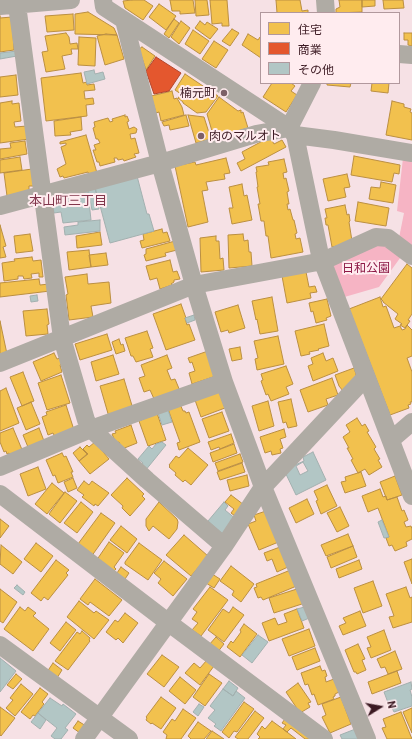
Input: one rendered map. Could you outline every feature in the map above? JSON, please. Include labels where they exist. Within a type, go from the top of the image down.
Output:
[{"type":"street","points":[[71,0],[9,5],[43,194],[62,338],[86,420],[91,429],[147,480],[224,546]]},
{"type":"street","points":[[103,0],[104,8],[292,131]]},
{"type":"street","points":[[325,0],[326,12]]},
{"type":"street","points":[[124,20],[160,163],[194,285],[224,382],[263,487],[367,739]]},
{"type":"street","points":[[400,54],[412,55]]},
{"type":"street","points":[[312,84],[292,131],[320,255],[412,496]]},
{"type":"street","points":[[0,206],[160,163],[256,134],[292,131],[334,140],[412,153]]},
{"type":"street","points":[[0,363],[194,285],[323,261],[376,236],[388,238],[412,256]]},
{"type":"street","points":[[84,739],[224,546],[263,487],[366,377]]},
{"type":"street","points":[[0,468],[91,429],[224,382]]},
{"type":"street","points":[[391,440],[412,422]]},
{"type":"street","points":[[0,494],[324,739]]},
{"type":"street","points":[[0,645],[129,739]]},
{"type":"green space","points":[[403,158],[412,159],[412,248],[399,238],[404,213],[397,211]]},
{"type":"green space","name":"日和公園","points":[[377,240],[403,254],[379,287],[341,298],[332,261]]},
{"type":"building: 住宅","points":[[144,0],[153,6],[143,20],[125,8],[123,1]]},
{"type":"building: 住宅","points":[[170,0],[193,0],[195,13],[180,14],[180,11],[172,11]]},
{"type":"building: 住宅","points":[[195,0],[207,0],[209,15],[196,16]]},
{"type":"building: 住宅","points":[[210,0],[227,0],[229,26],[222,26],[222,23],[212,24]]},
{"type":"building: 住宅","points":[[276,0],[300,0],[302,11],[308,10],[308,12],[277,12]]},
{"type":"building: 住宅","points":[[339,0],[362,0],[362,12],[336,12],[336,9],[340,7]]},
{"type":"building: 住宅","points":[[362,0],[375,0],[375,6],[362,7]]},
{"type":"building: 住宅","points":[[383,0],[403,0],[404,8],[384,9]]},
{"type":"building: 住宅","points":[[159,4],[176,16],[166,30],[149,17]]},
{"type":"building: 住宅","points":[[88,12],[114,28],[117,35],[75,34],[75,14]]},
{"type":"building: 住宅","points":[[73,14],[74,30],[47,32],[45,16]]},
{"type":"building: 住宅","points":[[12,17],[14,50],[0,52],[0,18]]},
{"type":"building: 住宅","points":[[174,19],[179,23],[169,38],[164,34]]},
{"type":"building: 住宅","points":[[181,21],[190,28],[179,44],[171,37]]},
{"type":"building: 住宅","points":[[200,21],[205,25],[207,22],[218,29],[210,39],[195,28]]},
{"type":"building: 住宅","points":[[232,29],[239,33],[230,46],[222,41]]},
{"type":"building: 住宅","points":[[193,30],[209,41],[200,54],[185,44]]},
{"type":"building: 住宅","points":[[66,33],[69,37],[70,44],[77,43],[78,49],[71,49],[72,54],[62,56],[65,69],[46,72],[42,52],[48,51],[45,36]]},
{"type":"building: 住宅","points":[[404,33],[412,33],[412,46],[408,45],[408,40],[404,40]]},
{"type":"building: 住宅","points":[[106,34],[117,35],[124,59],[105,65],[97,36]]},
{"type":"building: 住宅","points":[[248,34],[258,40],[260,37],[260,57],[242,45]]},
{"type":"building: 住宅","points":[[79,37],[96,38],[95,66],[78,65]]},
{"type":"building: 住宅","points":[[214,41],[228,50],[216,68],[202,59]]},
{"type":"building: 住宅","points":[[142,47],[155,56],[146,70],[139,49]]},
{"type":"building: 住宅","points":[[81,73],[83,83],[87,82],[87,85],[94,84],[95,90],[84,91],[85,99],[93,98],[94,104],[86,105],[87,116],[46,121],[41,78]]},
{"type":"building: 住宅","points":[[185,74],[218,96],[206,112],[197,113],[178,98],[181,94],[175,90]]},
{"type":"building: 住宅","points":[[16,75],[18,95],[0,97],[0,77]]},
{"type":"building: 住宅","points":[[271,84],[292,84],[295,86],[291,91],[297,95],[286,112],[263,97]]},
{"type":"building: 住宅","points":[[327,84],[351,84],[350,87]]},
{"type":"building: 住宅","points":[[372,84],[389,84],[388,93],[371,91]]},
{"type":"building: 住宅","points":[[172,91],[174,99],[177,98],[182,107],[184,115],[161,121],[159,112],[156,113],[151,96]]},
{"type":"building: 住宅","points":[[219,97],[238,111],[241,110],[241,113],[243,112],[248,128],[214,138],[207,114]]},
{"type":"building: 住宅","points":[[12,101],[12,104],[19,103],[21,121],[14,122],[15,127],[27,126],[29,139],[0,143],[0,103]]},
{"type":"building: 住宅","points":[[392,101],[404,104],[404,107],[411,109],[412,140],[386,135]]},
{"type":"building: 住宅","points":[[125,115],[129,121],[127,122],[129,129],[134,127],[137,129],[136,133],[130,134],[131,139],[135,138],[139,153],[134,154],[136,157],[124,161],[123,159],[118,160],[117,158],[114,158],[115,162],[100,166],[93,150],[96,150],[94,145],[100,143],[98,139],[96,139],[93,128],[95,127],[94,122],[108,118],[110,122],[113,121],[112,119]]},
{"type":"building: 住宅","points":[[186,115],[189,126],[170,130],[169,125],[164,126],[162,122]]},
{"type":"building: 住宅","points":[[188,115],[204,117],[211,139],[196,143]]},
{"type":"building: 住宅","points":[[81,117],[82,130],[70,132],[71,135],[55,136],[54,121]]},
{"type":"building: 住宅","points":[[86,135],[97,173],[89,176],[88,172],[64,178],[63,176],[60,177],[57,169],[66,164],[61,147],[66,145],[66,143],[60,144],[60,142]]},
{"type":"building: 住宅","points":[[270,137],[274,144],[282,140],[286,147],[241,171],[237,163],[245,159],[242,152]]},
{"type":"building: 住宅","points":[[25,141],[27,154],[0,159],[0,149],[11,148],[10,143]]},
{"type":"building: 住宅","points":[[354,156],[400,165],[399,174],[394,173],[392,182],[351,175]]},
{"type":"building: 住宅","points":[[20,157],[22,170],[0,173],[0,160]]},
{"type":"building: 住宅","points":[[226,158],[230,173],[224,174],[225,179],[206,182],[208,190],[202,191],[208,222],[188,227],[175,166],[195,162],[196,165]]},
{"type":"building: 住宅","points":[[284,159],[287,172],[283,173],[284,179],[286,178],[289,191],[287,192],[289,204],[287,204],[288,210],[290,209],[294,220],[297,233],[295,234],[296,239],[300,238],[303,252],[271,258],[268,236],[266,236],[264,221],[261,221],[258,204],[260,204],[256,167],[269,165],[268,162]]},
{"type":"building: 住宅","points":[[32,169],[34,186],[29,186],[29,193],[7,196],[4,173]]},
{"type":"building: 住宅","points":[[347,174],[350,187],[344,188],[346,197],[328,201],[323,179]]},
{"type":"building: 住宅","points":[[381,182],[396,185],[393,203],[369,199],[371,187],[380,188]]},
{"type":"building: 住宅","points":[[242,184],[244,196],[247,195],[252,220],[232,224],[229,208],[233,208],[229,187]]},
{"type":"building: 住宅","points":[[358,202],[389,208],[386,226],[355,221]]},
{"type":"building: 住宅","points":[[345,205],[347,215],[349,214],[352,241],[343,245],[332,247],[328,225],[326,225],[325,218],[327,218],[325,209]]},
{"type":"building: 住宅","points":[[0,225],[6,246],[3,247],[6,257],[0,258]]},
{"type":"building: 住宅","points":[[162,229],[163,233],[167,232],[170,241],[142,248],[140,241],[144,240],[143,234]]},
{"type":"building: 住宅","points":[[100,232],[102,245],[77,248],[76,236]]},
{"type":"building: 住宅","points":[[30,234],[33,251],[16,253],[14,236]]},
{"type":"building: 住宅","points":[[243,234],[244,241],[248,240],[252,266],[229,268],[228,235]]},
{"type":"building: 住宅","points":[[216,236],[216,241],[219,241],[220,259],[223,258],[224,270],[201,272],[200,238]]},
{"type":"building: 住宅","points":[[175,241],[177,250],[165,253],[166,256],[146,261],[144,255],[146,254],[146,249]]},
{"type":"building: 住宅","points":[[89,250],[91,267],[69,270],[67,252]]},
{"type":"building: 住宅","points":[[106,253],[108,265],[91,267],[89,255]]},
{"type":"building: 住宅","points":[[32,257],[33,261],[41,260],[43,277],[39,277],[39,273],[31,274],[32,278],[24,279],[23,276],[18,276],[18,279],[4,281],[2,263],[15,261],[14,259]]},
{"type":"building: 住宅","points":[[170,260],[173,272],[177,271],[180,279],[174,280],[171,284],[172,285],[160,289],[157,278],[150,280],[146,266]]},
{"type":"building: 住宅","points":[[407,264],[412,268],[412,314],[408,320],[410,321],[405,328],[395,319],[398,314],[381,299]]},
{"type":"building: 住宅","points":[[306,272],[309,287],[315,286],[317,292],[310,293],[311,298],[287,303],[282,276]]},
{"type":"building: 住宅","points":[[87,274],[88,284],[109,282],[111,303],[91,306],[93,317],[69,320],[66,295],[68,294],[65,277]]},
{"type":"building: 住宅","points":[[39,279],[40,285],[49,284],[50,291],[0,297],[0,283]]},
{"type":"building: 住宅","points":[[272,297],[278,331],[260,334],[252,301]]},
{"type":"building: 住宅","points":[[380,297],[383,307],[386,306],[394,328],[400,326],[402,330],[405,329],[407,325],[412,330],[412,356],[407,358],[412,372],[412,402],[408,405],[409,408],[390,415],[349,309]]},
{"type":"building: 住宅","points":[[327,299],[331,316],[326,318],[327,320],[316,323],[309,303]]},
{"type":"building: 住宅","points":[[181,304],[187,325],[189,324],[195,340],[166,350],[153,314]]},
{"type":"building: 住宅","points":[[238,305],[245,328],[229,333],[228,330],[221,332],[215,312]]},
{"type":"building: 住宅","points":[[47,309],[49,324],[47,325],[48,334],[26,336],[23,311]]},
{"type":"building: 住宅","points":[[0,321],[7,354],[0,357]]},
{"type":"building: 住宅","points":[[324,324],[329,346],[301,356],[295,331]]},
{"type":"building: 住宅","points":[[147,331],[153,348],[150,349],[153,357],[136,362],[133,356],[131,356],[125,338]]},
{"type":"building: 住宅","points":[[107,334],[112,350],[80,360],[75,344]]},
{"type":"building: 住宅","points":[[278,336],[284,364],[257,370],[255,359],[258,358],[254,341]]},
{"type":"building: 住宅","points":[[119,339],[121,345],[123,344],[125,351],[116,354],[112,342]]},
{"type":"building: 住宅","points":[[240,347],[242,359],[232,361],[229,349]]},
{"type":"building: 住宅","points":[[208,351],[216,376],[192,384],[189,373],[195,371],[192,362],[190,363],[188,358]]},
{"type":"building: 住宅","points":[[54,353],[57,359],[60,358],[62,372],[41,381],[33,362]]},
{"type":"building: 住宅","points":[[323,353],[326,361],[333,358],[338,371],[313,381],[308,366],[313,364],[311,358]]},
{"type":"building: 住宅","points":[[113,355],[119,374],[96,381],[91,362]]},
{"type":"building: 住宅","points":[[167,355],[172,368],[167,370],[171,380],[175,379],[180,391],[155,401],[150,390],[144,392],[139,378],[145,376],[141,365]]},
{"type":"building: 住宅","points":[[286,366],[293,384],[286,387],[289,394],[271,401],[268,394],[266,395],[261,381],[263,380],[261,374]]},
{"type":"building: 住宅","points":[[354,368],[356,374],[355,380],[343,391],[339,386],[335,375]]},
{"type":"building: 住宅","points":[[23,372],[34,401],[22,406],[10,377]]},
{"type":"building: 住宅","points":[[61,375],[70,403],[47,410],[38,383]]},
{"type":"building: 住宅","points":[[332,378],[338,395],[326,399],[328,405],[308,412],[300,390]]},
{"type":"building: 住宅","points":[[124,379],[133,409],[109,417],[100,386]]},
{"type":"building: 住宅","points":[[6,388],[19,423],[0,431],[0,391]]},
{"type":"building: 住宅","points":[[219,391],[225,408],[201,417],[195,400]]},
{"type":"building: 住宅","points":[[291,399],[297,426],[288,428],[286,422],[283,423],[278,402]]},
{"type":"building: 住宅","points":[[268,401],[274,426],[259,431],[252,406]]},
{"type":"building: 住宅","points":[[31,402],[40,424],[26,430],[17,408]]},
{"type":"building: 住宅","points":[[180,404],[183,411],[186,413],[189,412],[200,442],[179,450],[177,443],[180,442],[168,409]]},
{"type":"building: 住宅","points":[[66,405],[74,430],[55,437],[53,433],[48,435],[42,417],[47,415],[46,412]]},
{"type":"building: 住宅","points":[[222,412],[229,431],[209,438],[202,419]]},
{"type":"building: 住宅","points":[[157,413],[166,440],[148,446],[139,421]]},
{"type":"building: 住宅","points":[[357,418],[362,426],[365,424],[369,431],[367,432],[376,447],[374,449],[380,459],[378,460],[382,467],[369,475],[365,469],[358,473],[351,460],[353,459],[343,437],[350,432],[346,425]]},
{"type":"building: 住宅","points":[[131,425],[137,443],[122,449],[119,442],[116,443],[112,434],[116,433],[115,431]]},
{"type":"building: 住宅","points":[[13,428],[23,452],[11,457],[9,453],[7,454],[6,451],[4,452],[0,442],[0,433]]},
{"type":"building: 住宅","points":[[39,428],[46,446],[30,452],[23,435]]},
{"type":"building: 住宅","points":[[284,429],[286,437],[280,439],[283,448],[280,449],[281,453],[272,455],[271,451],[265,453],[260,437]]},
{"type":"building: 住宅","points":[[231,434],[234,443],[220,449],[219,447],[211,450],[208,442]]},
{"type":"building: 住宅","points":[[95,442],[109,459],[90,474],[79,461],[88,454],[83,449],[87,445],[89,447]]},
{"type":"building: 住宅","points":[[234,444],[237,453],[213,462],[210,453]]},
{"type":"building: 住宅","points":[[80,447],[87,454],[79,461],[73,453]]},
{"type":"building: 住宅","points":[[188,448],[208,465],[191,485],[185,480],[183,482],[169,467],[176,456],[179,458]]},
{"type":"building: 住宅","points":[[62,453],[64,457],[66,456],[73,472],[71,472],[73,477],[58,483],[46,460]]},
{"type":"building: 住宅","points":[[240,454],[243,462],[218,471],[215,463]]},
{"type":"building: 住宅","points":[[242,463],[245,472],[220,480],[217,472]]},
{"type":"building: 住宅","points":[[38,467],[46,489],[28,496],[20,474]]},
{"type":"building: 住宅","points":[[361,472],[366,486],[345,493],[341,482],[346,481],[345,477]]},
{"type":"building: 住宅","points":[[247,475],[249,486],[230,491],[227,480]]},
{"type":"building: 住宅","points":[[395,476],[402,495],[387,500],[380,482]]},
{"type":"building: 住宅","points":[[73,478],[77,488],[68,492],[64,482]]},
{"type":"building: 住宅","points":[[127,478],[144,494],[142,496],[145,499],[130,516],[122,508],[123,506],[111,495]]},
{"type":"building: 住宅","points":[[84,481],[89,485],[92,481],[109,493],[98,506],[95,504],[94,506],[82,497],[84,495],[77,490]]},
{"type":"building: 住宅","points":[[52,483],[64,493],[47,514],[35,504]]},
{"type":"building: 住宅","points":[[327,485],[337,506],[321,514],[316,501],[318,500],[314,491]]},
{"type":"building: 住宅","points":[[380,489],[383,497],[386,496],[387,500],[397,497],[402,511],[404,510],[408,520],[404,522],[406,527],[411,526],[412,529],[412,539],[406,542],[407,546],[395,551],[392,545],[389,546],[386,538],[389,537],[378,508],[368,512],[362,496]]},
{"type":"building: 住宅","points":[[65,492],[77,501],[60,523],[49,514]]},
{"type":"building: 住宅","points":[[231,495],[248,508],[239,519],[231,513],[234,509],[225,502]]},
{"type":"building: 住宅","points":[[307,499],[314,514],[296,523],[289,508]]},
{"type":"building: 住宅","points":[[81,502],[93,512],[77,533],[64,523]]},
{"type":"building: 住宅","points":[[159,502],[177,519],[178,522],[177,529],[169,539],[153,526],[149,531],[146,526],[146,519]]},
{"type":"building: 住宅","points":[[340,507],[349,526],[337,532],[327,513]]},
{"type":"building: 住宅","points":[[269,510],[281,541],[259,550],[248,524],[256,521],[254,515]]},
{"type":"building: 住宅","points":[[101,513],[115,523],[91,557],[78,544]]},
{"type":"building: 住宅","points":[[0,519],[9,526],[0,538]]},
{"type":"building: 住宅","points":[[121,526],[137,539],[127,553],[110,540]]},
{"type":"building: 住宅","points":[[348,534],[353,546],[326,556],[321,545]]},
{"type":"building: 住宅","points":[[184,535],[208,556],[191,576],[166,555]]},
{"type":"building: 住宅","points":[[109,542],[124,553],[114,567],[116,569],[112,573],[96,561]]},
{"type":"building: 住宅","points":[[36,543],[53,556],[41,572],[24,559]]},
{"type":"building: 住宅","points":[[139,543],[162,560],[148,580],[125,564]]},
{"type":"building: 住宅","points":[[1,545],[22,562],[13,574],[0,564]]},
{"type":"building: 住宅","points":[[353,546],[357,557],[331,568],[327,557]]},
{"type":"building: 住宅","points":[[280,547],[288,567],[277,572],[272,559],[267,561],[264,553]]},
{"type":"building: 住宅","points":[[412,559],[412,584],[404,562]]},
{"type":"building: 住宅","points":[[56,560],[69,570],[66,573],[68,575],[48,600],[44,597],[41,601],[31,593]]},
{"type":"building: 住宅","points":[[359,560],[362,569],[339,578],[336,569]]},
{"type":"building: 住宅","points":[[164,561],[187,579],[173,596],[158,583],[161,579],[154,573]]},
{"type":"building: 住宅","points":[[231,566],[254,584],[241,602],[232,595],[234,591],[220,581]]},
{"type":"building: 住宅","points":[[121,567],[129,573],[123,582],[115,576]]},
{"type":"building: 住宅","points":[[293,569],[299,585],[263,600],[261,597],[258,598],[254,588],[257,587],[256,584]]},
{"type":"building: 住宅","points":[[212,574],[220,579],[214,588],[206,583]]},
{"type":"building: 住宅","points":[[95,579],[122,600],[109,616],[90,602],[88,605],[80,599]]},
{"type":"building: 住宅","points":[[373,581],[382,606],[363,613],[354,588]]},
{"type":"building: 住宅","points":[[210,587],[228,600],[201,636],[192,630],[198,623],[192,619],[197,612],[193,609]]},
{"type":"building: 住宅","points":[[406,587],[410,598],[412,597],[412,622],[393,628],[389,617],[394,616],[386,594]]},
{"type":"building: 住宅","points":[[300,588],[305,603],[274,613],[269,598]]},
{"type":"building: 住宅","points":[[0,589],[17,602],[3,623],[0,621]]},
{"type":"building: 住宅","points":[[79,601],[94,613],[96,611],[109,620],[94,639],[67,617]]},
{"type":"building: 住宅","points":[[20,607],[25,611],[28,607],[36,613],[33,616],[49,629],[33,651],[4,629]]},
{"type":"building: 住宅","points":[[233,607],[244,615],[224,642],[208,630],[223,609],[229,613]]},
{"type":"building: 住宅","points":[[297,609],[304,628],[269,641],[262,623],[275,618],[278,625],[287,622],[284,614]]},
{"type":"building: 住宅","points":[[360,611],[366,626],[343,635],[339,626],[346,623],[343,618]]},
{"type":"building: 住宅","points":[[125,613],[138,623],[123,643],[118,638],[116,640],[106,632],[115,620],[118,622]]},
{"type":"building: 住宅","points":[[66,622],[76,630],[60,651],[50,643]]},
{"type":"building: 住宅","points":[[244,624],[257,634],[240,657],[227,647],[231,641],[233,643],[241,632],[240,630]]},
{"type":"building: 住宅","points":[[309,629],[315,646],[289,656],[282,639]]},
{"type":"building: 住宅","points":[[384,630],[391,650],[371,658],[367,648],[371,647],[367,637]]},
{"type":"building: 住宅","points":[[82,631],[90,638],[90,641],[68,670],[55,661],[77,632],[80,634]]},
{"type":"building: 住宅","points":[[216,637],[224,644],[217,653],[208,646]]},
{"type":"building: 住宅","points":[[358,644],[365,659],[362,660],[366,670],[357,674],[354,672],[345,650]]},
{"type":"building: 住宅","points":[[315,648],[320,661],[297,670],[292,657]]},
{"type":"building: 住宅","points":[[395,651],[402,669],[388,674],[385,667],[381,668],[377,659]]},
{"type":"building: 住宅","points":[[162,655],[179,667],[164,687],[147,674]]},
{"type":"building: 住宅","points":[[207,660],[214,666],[200,685],[185,673],[194,663],[200,668]]},
{"type":"building: 住宅","points":[[53,663],[62,670],[57,678],[47,672]]},
{"type":"building: 住宅","points":[[320,666],[322,671],[325,670],[327,676],[325,677],[326,682],[334,679],[339,692],[335,694],[333,697],[334,699],[318,705],[308,684],[305,685],[301,673]]},
{"type":"building: 住宅","points":[[397,671],[401,683],[372,694],[368,682]]},
{"type":"building: 住宅","points":[[16,674],[22,679],[13,689],[7,685]]},
{"type":"building: 住宅","points":[[209,674],[222,683],[205,706],[193,697]]},
{"type":"building: 住宅","points":[[180,677],[196,690],[185,704],[169,691]]},
{"type":"building: 住宅","points":[[298,683],[311,702],[308,703],[310,707],[300,713],[286,692]]},
{"type":"building: 住宅","points":[[21,684],[33,694],[15,716],[6,708],[13,700],[10,698]]},
{"type":"building: 住宅","points":[[40,688],[48,694],[42,702],[44,704],[35,716],[33,715],[30,719],[21,712]]},
{"type":"building: 住宅","points":[[161,697],[176,708],[161,729],[146,720],[146,717]]},
{"type":"building: 住宅","points":[[341,697],[351,724],[330,733],[322,717],[326,715],[322,704]]},
{"type":"building: 住宅","points":[[244,702],[254,709],[237,732],[234,731],[229,738],[222,732]]},
{"type":"building: 住宅","points":[[0,707],[15,718],[1,736],[0,735]]},
{"type":"building: 住宅","points":[[412,708],[412,733],[403,712]]},
{"type":"building: 住宅","points":[[183,709],[196,718],[181,739],[166,739],[167,735],[163,732],[172,719],[175,721]]},
{"type":"building: 住宅","points":[[255,711],[264,718],[248,739],[238,739],[235,737]]},
{"type":"building: 住宅","points":[[401,712],[412,739],[387,739],[382,728],[386,727],[383,719]]},
{"type":"building: 住宅","points":[[285,719],[311,739],[305,739],[291,728],[287,732],[283,729],[286,725],[282,723]]},
{"type":"building: 住宅","points":[[78,721],[86,726],[80,733],[73,728]]},
{"type":"building: 住宅","points":[[272,721],[296,739],[258,739],[260,737],[257,734],[262,726],[265,729]]},
{"type":"building: 住宅","points":[[198,722],[211,731],[204,739],[191,739],[188,736]]},
{"type":"building: 住宅","points":[[212,731],[224,739],[206,739]]},
{"type":"building: 商業","points":[[156,57],[181,73],[169,91],[154,94],[146,71]]},
{"type":"building: その他","points":[[17,51],[17,56],[0,59],[0,53]]},
{"type":"building: その他","points":[[94,70],[95,74],[103,72],[105,79],[87,84],[84,72]]},
{"type":"building: その他","points":[[137,176],[147,214],[149,214],[154,231],[110,243],[95,187]]},
{"type":"building: その他","points":[[95,188],[99,209],[92,210],[88,189]]},
{"type":"building: その他","points":[[88,192],[91,220],[63,223],[61,212],[54,213],[52,200],[73,197],[73,193]]},
{"type":"building: その他","points":[[100,220],[100,231],[65,235],[64,227],[78,225],[78,222]]},
{"type":"building: その他","points":[[37,295],[38,301],[31,302],[30,296]]},
{"type":"building: その他","points":[[194,315],[195,320],[187,323],[185,318]]},
{"type":"building: その他","points":[[168,410],[172,422],[162,425],[158,413]]},
{"type":"building: その他","points":[[162,442],[166,445],[145,471],[140,467],[143,463],[138,459],[149,446],[152,449],[156,444]]},
{"type":"building: その他","points":[[313,452],[326,480],[296,495],[284,470],[304,461],[303,457]],"holes":[[[303,462],[308,471],[300,475],[296,466]]]},
{"type":"building: その他","points":[[224,502],[228,506],[225,510],[237,520],[224,535],[208,521]]},
{"type":"building: その他","points":[[382,520],[389,537],[384,538],[378,522]]},
{"type":"building: その他","points":[[17,585],[25,592],[23,595],[14,588]]},
{"type":"building: その他","points":[[308,606],[312,617],[302,621],[297,609]]},
{"type":"building: その他","points":[[258,635],[268,642],[252,663],[242,655]]},
{"type":"building: その他","points":[[0,658],[16,671],[0,692]]},
{"type":"building: その他","points":[[229,681],[238,688],[233,696],[223,689]]},
{"type":"building: その他","points":[[411,682],[412,689],[410,690],[412,706],[394,712],[392,708],[390,708],[384,692]]},
{"type":"building: その他","points":[[223,689],[233,696],[236,691],[245,698],[221,731],[214,726],[216,724],[208,718],[215,710],[210,706]]},
{"type":"building: その他","points":[[50,698],[62,706],[63,704],[76,714],[65,728],[68,730],[61,739],[55,739],[51,736],[57,728],[38,713]]},
{"type":"building: その他","points":[[199,704],[204,707],[198,716],[193,712]]},
{"type":"building: その他","points":[[38,713],[46,720],[40,729],[31,722]]},
{"type":"building: その他","points":[[358,728],[362,739],[342,739],[340,735]]},
{"type":"place","name":"楠元町","points":[[224,93]]},
{"type":"place","name":"肉のマルオト","points":[[201,136]]},
{"type":"district","name":"本山町三丁目","points":[[68,201]]}]
